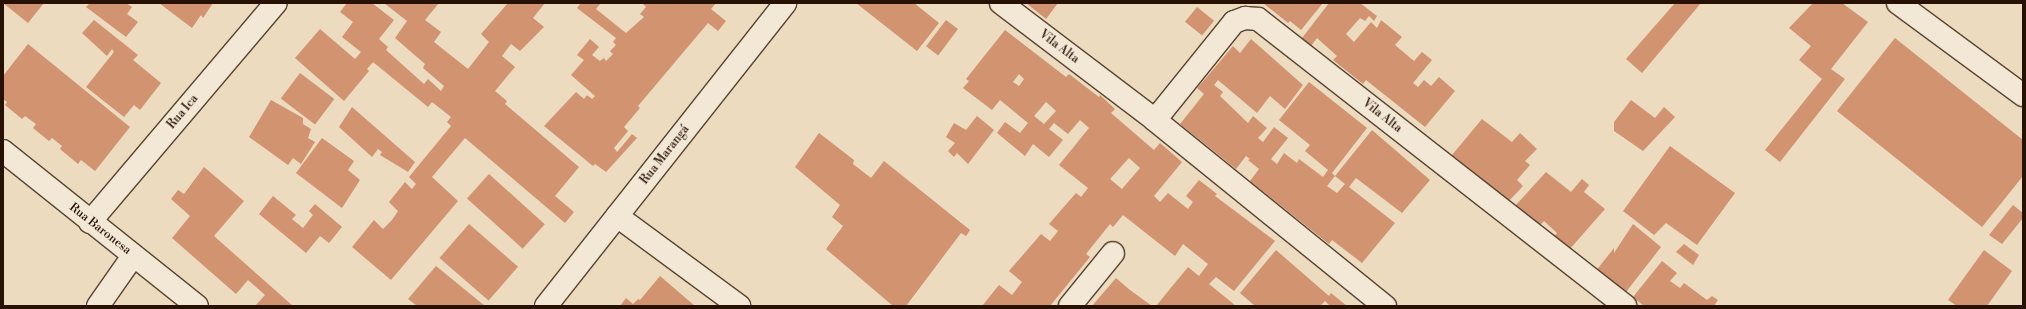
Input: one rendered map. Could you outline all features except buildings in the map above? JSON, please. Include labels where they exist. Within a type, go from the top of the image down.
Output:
[{"type":"street","name":"Rua Ica","points":[[90,222],[276,3]]},
{"type":"street","name":"Rua Marangá","points":[[546,306],[785,3]]},
{"type":"street","name":"Vila Alta","points":[[1001,3],[1155,120],[1385,306]]},
{"type":"street","points":[[1898,3],[2023,95]]},
{"type":"street","name":"Vila Alta","points":[[1155,120],[1234,22],[1245,18],[1258,19],[1624,306]]},
{"type":"street","name":"Rua Baronesa","points":[[3,151],[197,306]]},
{"type":"street","points":[[617,216],[739,306]]},
{"type":"street","points":[[1070,306],[1113,253]]},
{"type":"street","points":[[98,306],[133,256]]}]
